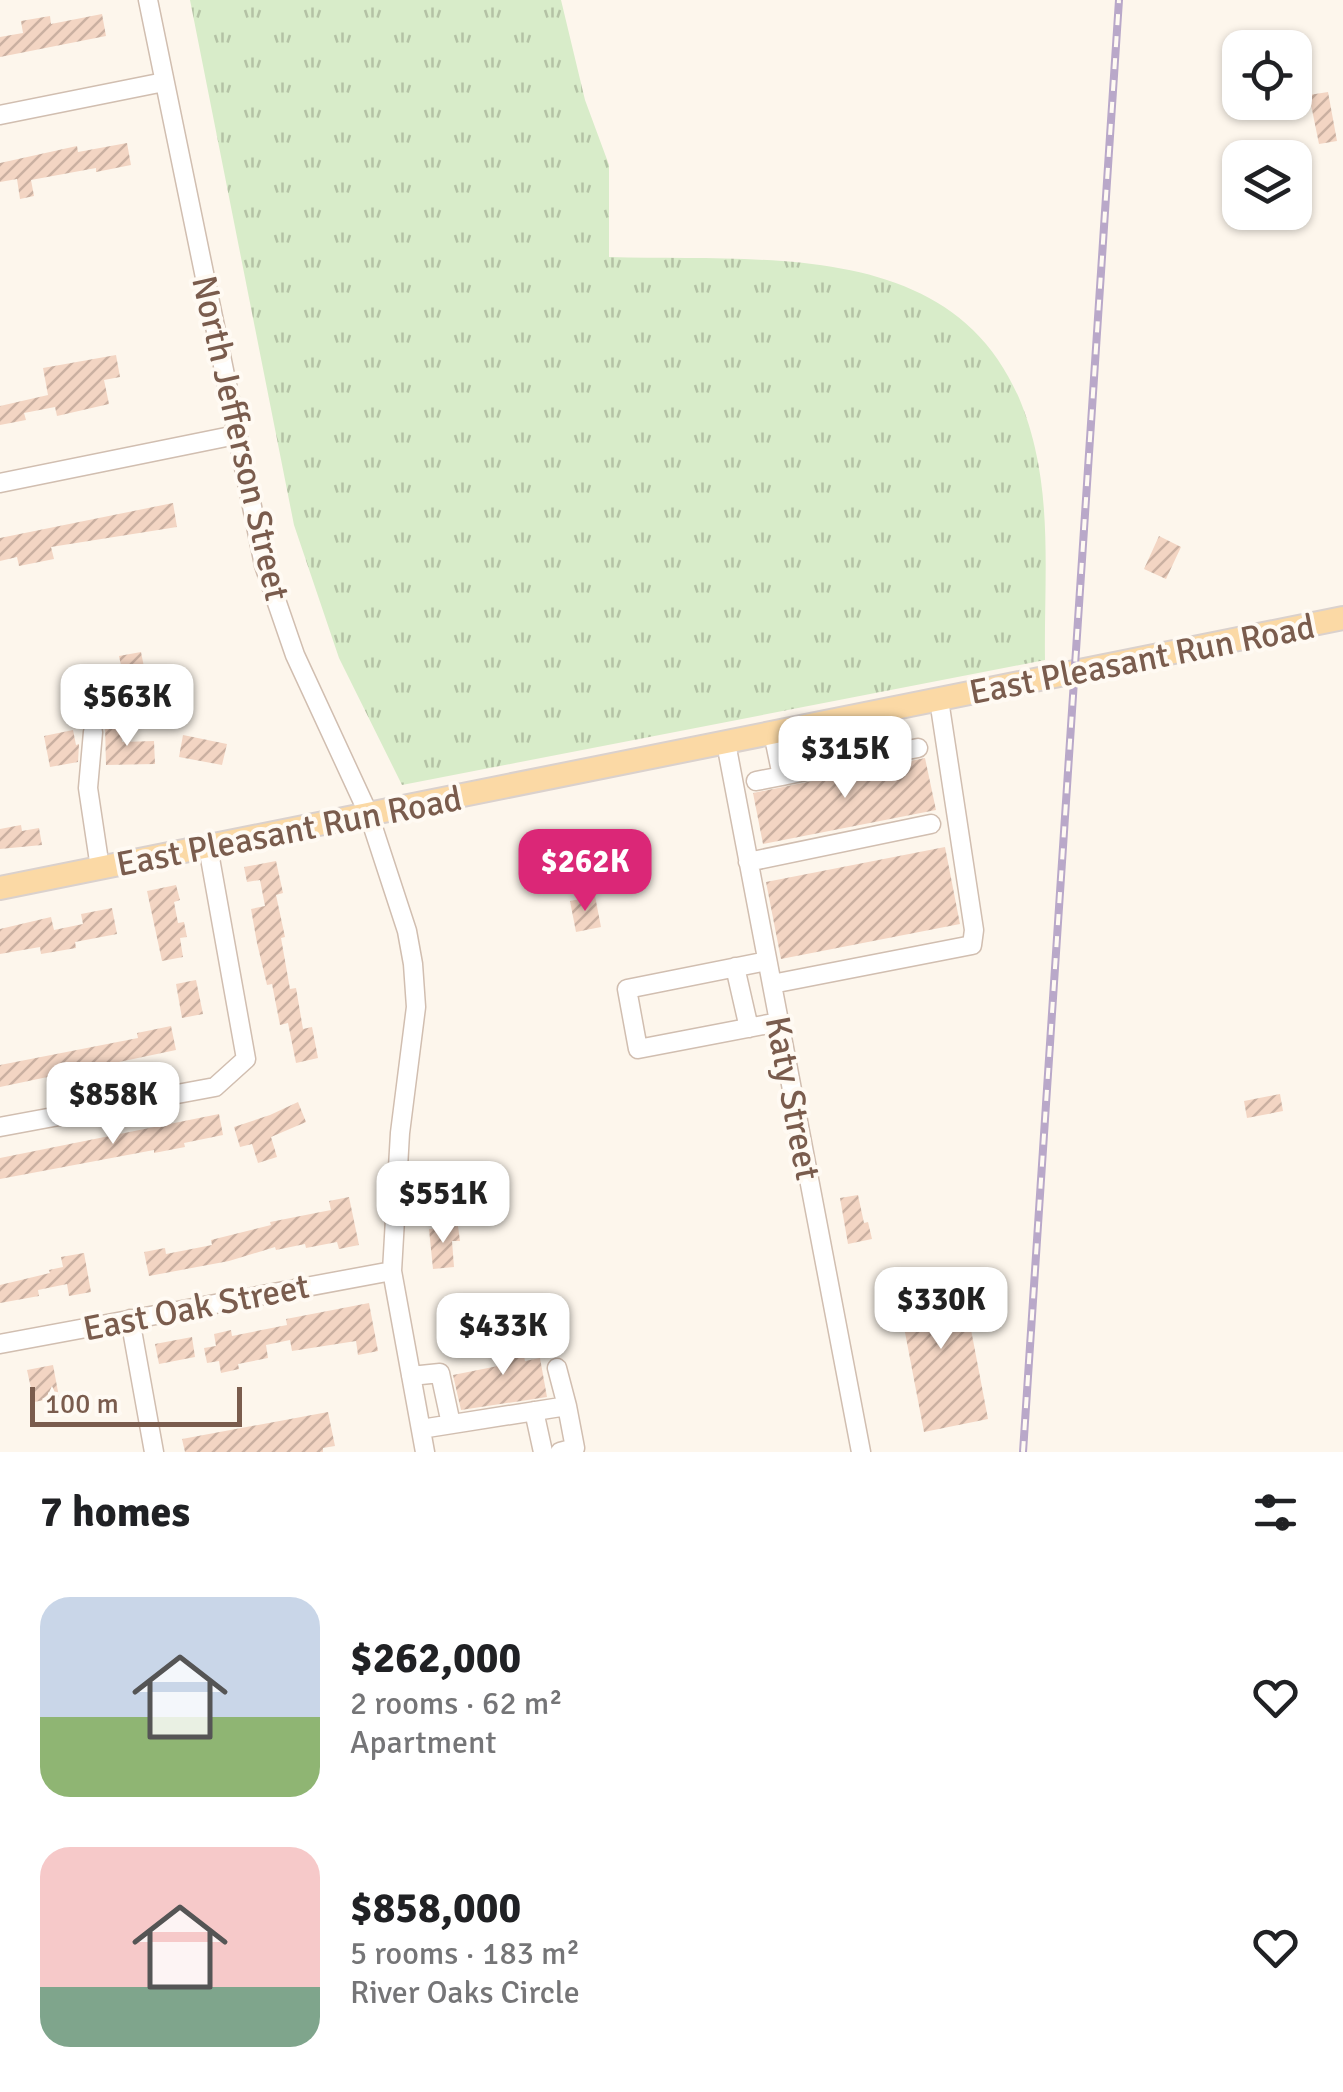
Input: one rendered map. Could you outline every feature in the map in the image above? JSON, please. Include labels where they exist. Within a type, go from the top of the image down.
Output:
[{"type":"main road","name":"East Pleasant Run Road","points":[[0,888],[1343,618]]},
{"type":"street","name":"North Jefferson Street","points":[[148,0],[254,527],[282,621],[369,815],[407,932],[416,1007],[400,1133],[392,1271],[426,1452]]},
{"type":"street","points":[[0,115],[164,82]]},
{"type":"street","points":[[0,484],[236,435]]},
{"type":"street","points":[[772,984],[972,945],[974,930],[939,700]]},
{"type":"street","points":[[888,710],[897,752]]},
{"type":"street","points":[[93,732],[88,788],[100,868]]},
{"type":"street","points":[[774,733],[782,776]]},
{"type":"street","name":"Katy Street","points":[[726,743],[861,1452]]},
{"type":"street","points":[[756,781],[918,748]]},
{"type":"street","points":[[748,862],[931,824]]},
{"type":"street","points":[[0,1127],[215,1087],[246,1060],[208,847]]},
{"type":"street","points":[[767,960],[626,989],[638,1049],[779,1022]]},
{"type":"street","points":[[735,967],[749,1028]]},
{"type":"street","name":"East Oak Street","points":[[0,1344],[392,1271]]},
{"type":"street","points":[[130,1320],[154,1452]]},
{"type":"street","points":[[557,1368],[575,1448],[560,1452]]},
{"type":"street","points":[[411,1376],[436,1372],[442,1376],[451,1424]]},
{"type":"street","points":[[421,1429],[567,1406]]},
{"type":"street","points":[[534,1411],[543,1452]]},
{"type":"green space","points":[[190,0],[561,0],[585,100],[609,165],[609,257],[805,263],[867,274],[923,295],[972,329],[1010,379],[1035,448],[1040,474],[1045,527],[1045,660],[402,785],[339,658],[294,525]]},
{"type":"building","points":[[102,14],[106,36],[0,57],[0,37],[23,33],[21,21],[50,16],[51,24]]},
{"type":"building","points":[[1328,92],[1337,141],[1319,144],[1312,95]]},
{"type":"building","points":[[127,143],[131,165],[31,180],[34,196],[20,199],[17,179],[0,182],[0,163],[77,146],[78,152]]},
{"type":"building","points":[[116,355],[120,377],[104,380],[109,404],[57,416],[55,407],[24,413],[26,420],[0,425],[0,406],[48,395],[43,368]]},
{"type":"building","points":[[173,503],[177,527],[51,547],[54,559],[19,566],[17,557],[0,561],[0,538]]},
{"type":"building","points":[[1159,536],[1181,547],[1166,579],[1144,569]]},
{"type":"building","points":[[141,652],[150,697],[102,703],[98,684],[124,679],[119,656]]},
{"type":"building","points":[[121,723],[122,742],[154,741],[155,764],[106,765],[105,724]]},
{"type":"building","points":[[73,730],[76,745],[79,744],[78,762],[50,767],[44,736]]},
{"type":"building","points":[[183,735],[227,744],[222,765],[179,757]]},
{"type":"building","points":[[925,758],[936,810],[763,844],[753,793]]},
{"type":"building","points":[[21,825],[22,831],[39,828],[42,845],[0,849],[0,829]]},
{"type":"building","points":[[593,840],[598,870],[566,876],[561,846]]},
{"type":"building","points":[[945,847],[960,924],[781,959],[766,882]]},
{"type":"building","points":[[276,861],[283,893],[276,895],[290,989],[296,988],[303,1029],[312,1027],[318,1058],[296,1063],[288,1023],[280,1025],[272,984],[267,985],[257,943],[251,909],[265,906],[260,880],[247,882],[244,867]]},
{"type":"building","points":[[176,885],[180,900],[174,902],[178,923],[184,922],[187,937],[180,938],[183,957],[162,961],[147,891]]},
{"type":"building","points":[[595,896],[601,927],[576,932],[570,901]]},
{"type":"building","points":[[112,908],[117,934],[75,942],[76,948],[41,954],[40,947],[0,954],[0,929],[51,917],[54,930],[83,924],[81,914]]},
{"type":"building","points":[[196,980],[203,1014],[182,1018],[176,984]]},
{"type":"building","points":[[171,1026],[176,1050],[0,1087],[0,1065],[138,1038],[137,1033]]},
{"type":"building","points":[[1280,1094],[1283,1111],[1247,1118],[1244,1101]]},
{"type":"building","points":[[298,1102],[306,1122],[271,1137],[277,1157],[258,1163],[252,1144],[240,1147],[234,1127]]},
{"type":"building","points":[[219,1114],[223,1135],[184,1143],[185,1147],[0,1179],[0,1158]]},
{"type":"building","points":[[858,1195],[872,1239],[848,1244],[840,1198]]},
{"type":"building","points":[[349,1197],[359,1245],[339,1249],[337,1242],[306,1248],[305,1244],[276,1250],[275,1247],[229,1261],[149,1276],[144,1252],[165,1248],[166,1254],[212,1245],[211,1240],[271,1225],[270,1222],[331,1210],[329,1201]]},
{"type":"building","points":[[458,1226],[460,1241],[452,1241],[454,1267],[433,1269],[429,1229]]},
{"type":"building","points":[[84,1253],[91,1292],[69,1296],[67,1284],[38,1290],[39,1296],[0,1303],[0,1285],[50,1273],[49,1270],[63,1267],[61,1257]]},
{"type":"building","points":[[948,1270],[953,1300],[965,1298],[988,1419],[924,1432],[895,1280]]},
{"type":"building","points":[[369,1303],[378,1351],[358,1355],[356,1341],[292,1351],[290,1340],[266,1345],[268,1358],[238,1364],[239,1369],[221,1373],[219,1361],[207,1363],[204,1348],[216,1346],[214,1334],[231,1330],[232,1336],[287,1325],[286,1319]]},
{"type":"building","points":[[517,1322],[525,1361],[540,1358],[547,1397],[461,1410],[453,1375],[508,1364],[501,1325]]},
{"type":"building","points":[[192,1337],[195,1357],[159,1364],[155,1344]]},
{"type":"building","points":[[53,1365],[59,1397],[34,1402],[27,1370]]},
{"type":"building","points":[[328,1412],[335,1446],[323,1448],[323,1452],[185,1452],[182,1439]]},
{"type":"railway","points":[[1023,1452],[1119,0]]}]
